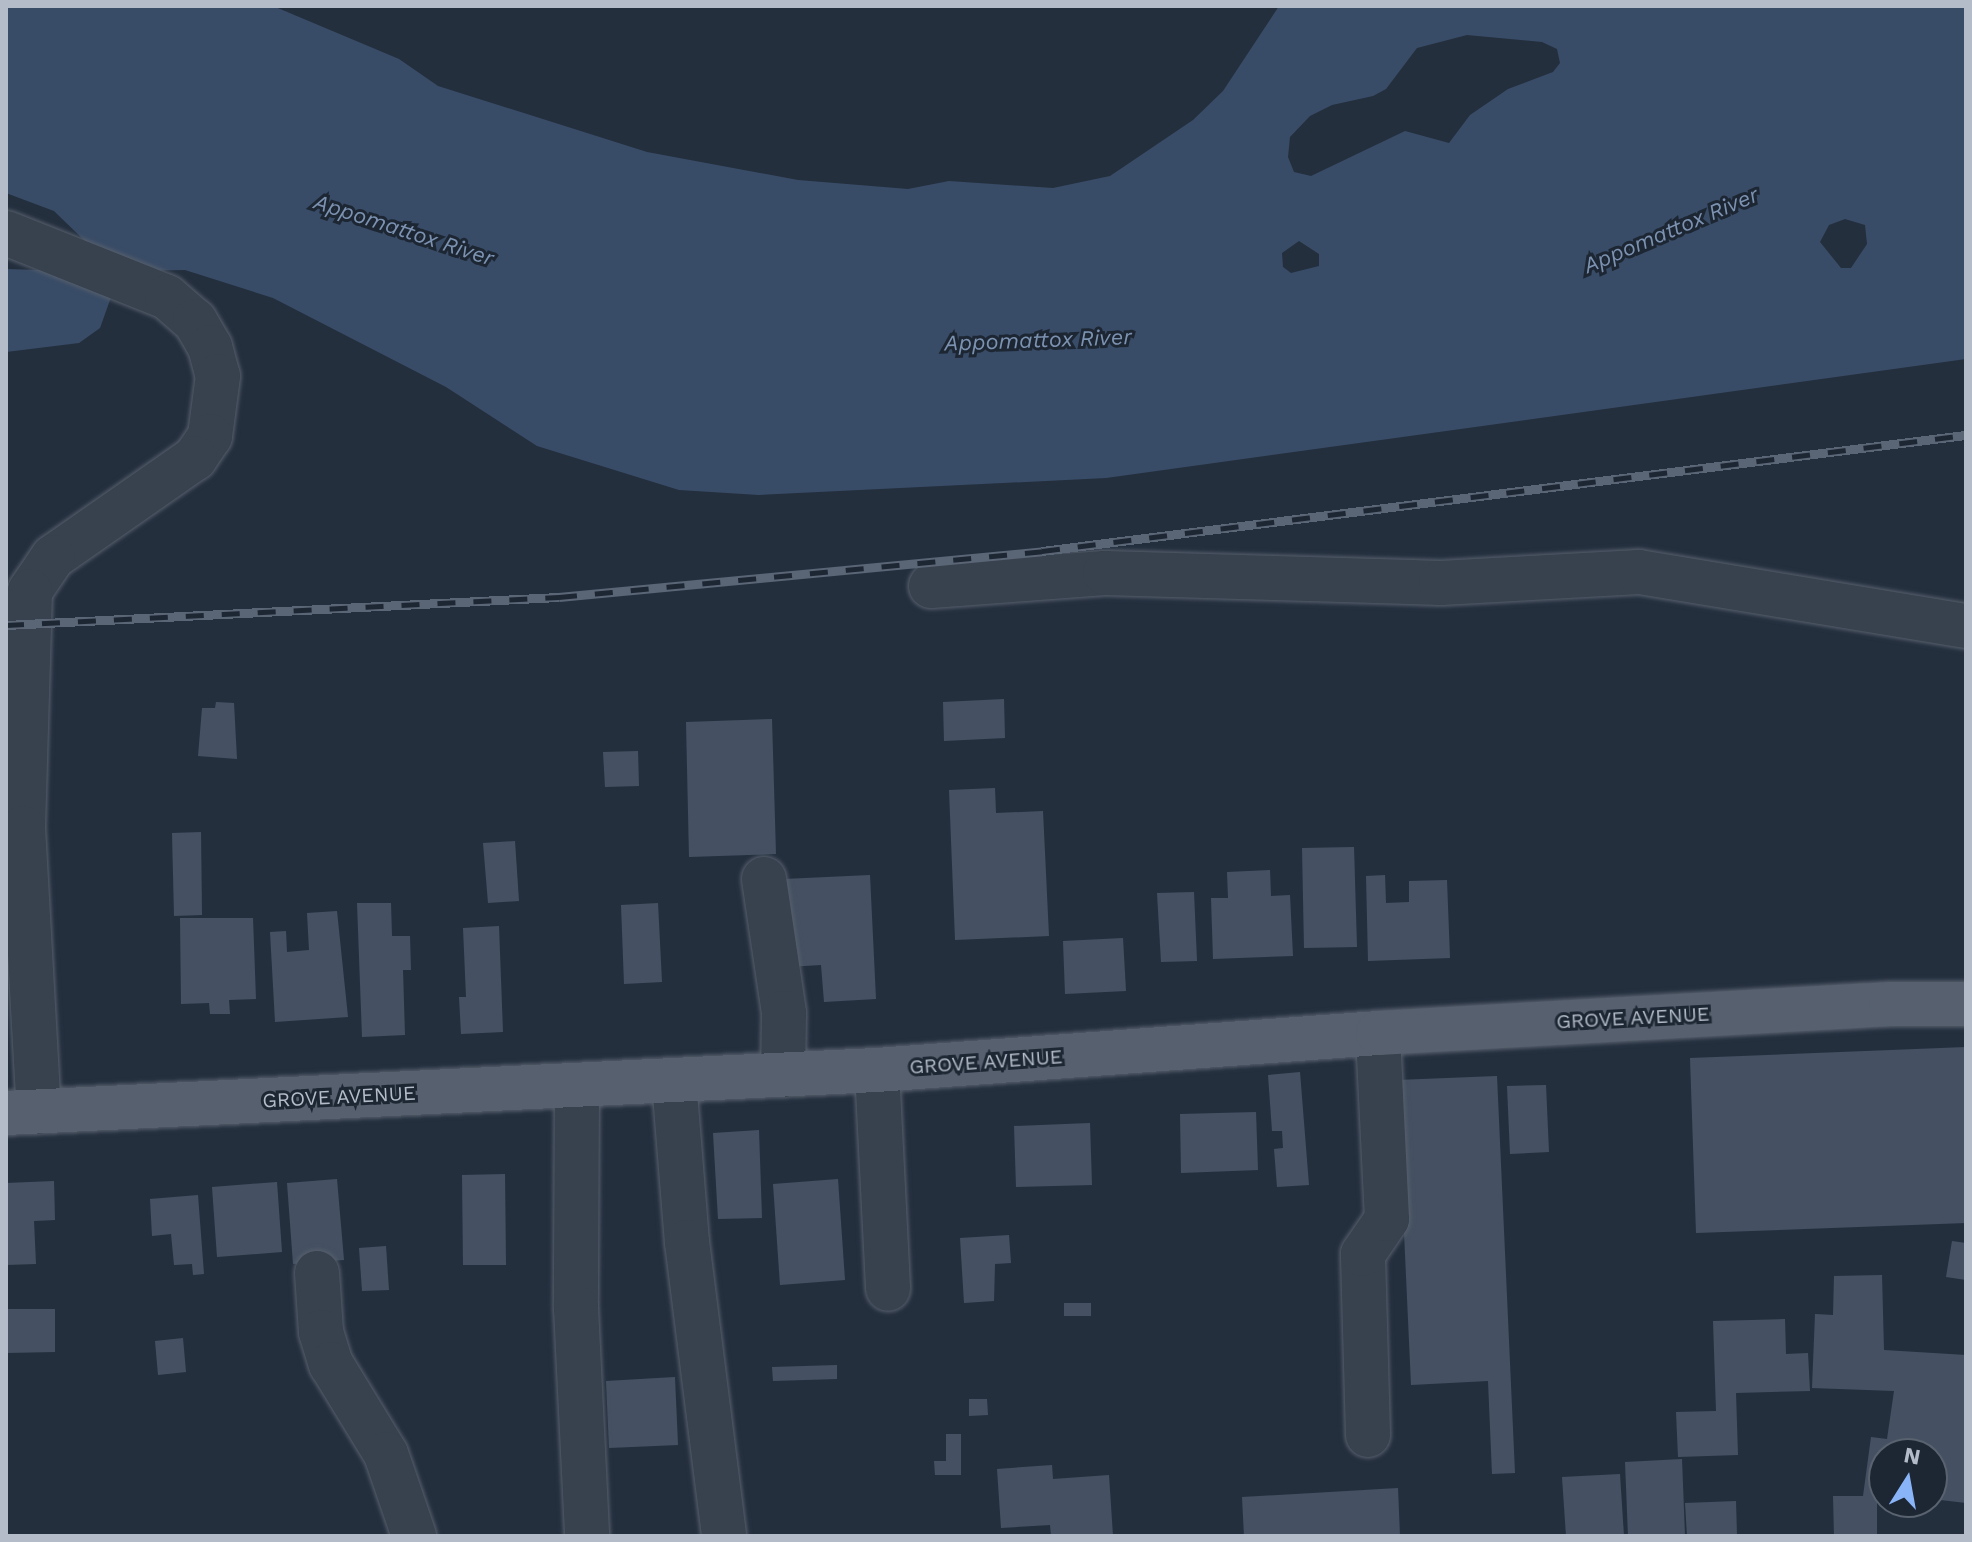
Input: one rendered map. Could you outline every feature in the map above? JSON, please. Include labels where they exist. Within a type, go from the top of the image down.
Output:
[{"type":"main road","name":"GROVE AVENUE","points":[[22,1113],[877,1070],[1378,1033],[1891,1004],[1966,1004]]},
{"type":"lane","points":[[6,233],[132,280],[167,297],[195,321],[210,347],[218,376],[216,411],[210,436],[195,458],[53,557],[30,591],[23,828],[22,1113]]},
{"type":"lane","points":[[931,586],[1105,573],[1441,583],[1639,572],[1966,626]]},
{"type":"lane","points":[[764,879],[784,1013],[783,1075]]},
{"type":"lane","points":[[1368,1435],[1363,1254],[1387,1219],[1378,1033]]},
{"type":"lane","points":[[877,1070],[888,1289]]},
{"type":"lane","points":[[674,1081],[687,1242],[724,1535]]},
{"type":"lane","points":[[577,1086],[576,1308],[587,1536]]},
{"type":"lane","points":[[317,1273],[321,1332],[331,1364],[386,1454],[414,1536]]},
{"type":"water","name":"Appomattox River","points":[[6,6],[273,6],[399,59],[438,86],[647,152],[798,180],[908,189],[949,181],[1053,188],[1110,176],[1193,120],[1223,91],[1279,6],[1966,6],[1966,359],[1106,478],[759,495],[679,490],[537,446],[446,387],[273,298],[185,270],[130,271],[110,300],[100,328],[79,343],[6,352],[6,269],[75,271],[87,243],[54,211],[6,193]],"holes":[[[1467,35],[1542,42],[1557,49],[1560,63],[1553,72],[1508,89],[1470,115],[1449,143],[1405,131],[1311,176],[1294,172],[1288,157],[1290,137],[1310,116],[1332,105],[1373,96],[1386,89],[1417,48]],[[1845,219],[1865,225],[1867,244],[1851,268],[1841,268],[1820,242],[1829,225]],[[1299,241],[1319,254],[1319,266],[1291,273],[1283,267],[1282,253]]]},
{"type":"building","points":[[1004,699],[1005,738],[944,741],[943,702]]},
{"type":"building","points":[[216,702],[234,703],[237,759],[198,756],[202,708],[215,708]]},
{"type":"building","points":[[772,719],[776,854],[689,857],[686,722]]},
{"type":"building","points":[[638,751],[639,786],[605,787],[603,752]]},
{"type":"building","points":[[995,788],[996,813],[1043,811],[1049,936],[955,940],[949,790]]},
{"type":"building","points":[[201,832],[202,915],[174,916],[172,833]]},
{"type":"building","points":[[515,841],[519,901],[488,903],[483,843]]},
{"type":"building","points":[[1354,847],[1357,947],[1304,948],[1302,848]]},
{"type":"building","points":[[1270,870],[1271,896],[1290,895],[1293,956],[1213,959],[1211,898],[1228,898],[1227,872]]},
{"type":"building","points":[[870,875],[876,999],[824,1002],[821,965],[788,967],[784,879]]},
{"type":"building","points":[[1385,875],[1386,903],[1409,902],[1409,881],[1447,880],[1450,958],[1368,961],[1366,876]]},
{"type":"building","points":[[1194,892],[1197,961],[1161,962],[1157,893]]},
{"type":"building","points":[[357,903],[391,903],[392,936],[410,936],[411,970],[403,970],[405,1035],[362,1037]]},
{"type":"building","points":[[658,903],[662,982],[624,984],[621,905]]},
{"type":"building","points":[[337,911],[348,1017],[275,1022],[270,932],[286,931],[287,952],[309,950],[307,913]]},
{"type":"building","points":[[180,918],[253,918],[256,999],[229,1000],[230,1014],[210,1014],[209,1003],[181,1004]]},
{"type":"building","points":[[499,926],[503,1032],[461,1034],[459,997],[466,997],[463,928]]},
{"type":"building","points":[[1123,938],[1126,991],[1065,994],[1063,941]]},
{"type":"building","points":[[1966,1047],[1966,1223],[1696,1233],[1690,1058]]},
{"type":"building","points":[[1300,1072],[1309,1185],[1277,1187],[1274,1149],[1283,1148],[1282,1131],[1272,1131],[1268,1075]]},
{"type":"building","points":[[1497,1076],[1515,1473],[1492,1474],[1488,1381],[1411,1385],[1397,1080]]},
{"type":"building","points":[[1546,1085],[1549,1152],[1510,1154],[1507,1086]]},
{"type":"building","points":[[1256,1112],[1258,1170],[1181,1173],[1180,1114]]},
{"type":"building","points":[[1090,1123],[1092,1185],[1016,1187],[1014,1126]]},
{"type":"building","points":[[759,1130],[762,1218],[718,1219],[713,1133]]},
{"type":"building","points":[[505,1174],[506,1265],[463,1265],[462,1175]]},
{"type":"building","points":[[337,1179],[344,1260],[293,1264],[287,1183]]},
{"type":"building","points":[[838,1179],[845,1280],[780,1285],[773,1184]]},
{"type":"building","points":[[54,1181],[55,1220],[34,1221],[36,1264],[6,1265],[6,1183]]},
{"type":"building","points":[[277,1182],[282,1252],[217,1257],[212,1187]]},
{"type":"building","points":[[198,1195],[204,1274],[193,1275],[192,1264],[174,1265],[171,1234],[152,1236],[150,1199]]},
{"type":"building","points":[[1009,1235],[1011,1263],[995,1264],[994,1301],[964,1303],[960,1238]]},
{"type":"building","points":[[1952,1241],[1966,1243],[1966,1280],[1946,1277]]},
{"type":"building","points":[[386,1246],[389,1290],[362,1291],[359,1248]]},
{"type":"building","points":[[1882,1275],[1884,1350],[1966,1355],[1966,1503],[1948,1501],[1948,1438],[1887,1438],[1894,1391],[1812,1388],[1815,1314],[1833,1315],[1834,1276]]},
{"type":"building","points":[[1064,1303],[1091,1303],[1091,1316],[1064,1316]]},
{"type":"building","points":[[6,1309],[55,1309],[55,1352],[6,1353]]},
{"type":"building","points":[[1785,1319],[1786,1354],[1808,1353],[1810,1391],[1736,1393],[1738,1455],[1678,1457],[1676,1412],[1716,1411],[1713,1321]]},
{"type":"building","points":[[183,1338],[186,1372],[158,1375],[155,1341]]},
{"type":"building","points":[[837,1365],[837,1379],[773,1381],[772,1367]]},
{"type":"building","points":[[675,1377],[678,1445],[609,1448],[606,1381]]},
{"type":"building","points":[[969,1399],[987,1399],[988,1415],[969,1416]]},
{"type":"building","points":[[946,1434],[961,1434],[961,1475],[935,1475],[934,1461],[946,1461]]},
{"type":"building","points":[[1682,1459],[1685,1536],[1628,1536],[1625,1462]]},
{"type":"building","points":[[1868,1459],[1868,1518],[1877,1518],[1877,1536],[1834,1536],[1833,1496],[1863,1496]]},
{"type":"building","points":[[1052,1465],[1053,1479],[1109,1475],[1113,1536],[1051,1536],[1050,1525],[1001,1528],[997,1469]]},
{"type":"building","points":[[1620,1474],[1624,1536],[1566,1536],[1562,1477]]},
{"type":"building","points":[[1398,1488],[1400,1536],[1244,1536],[1242,1497]]},
{"type":"building","points":[[1736,1501],[1737,1536],[1687,1536],[1685,1503]]},
{"type":"railway","points":[[6,625],[559,597],[1042,551],[1966,435]]}]
